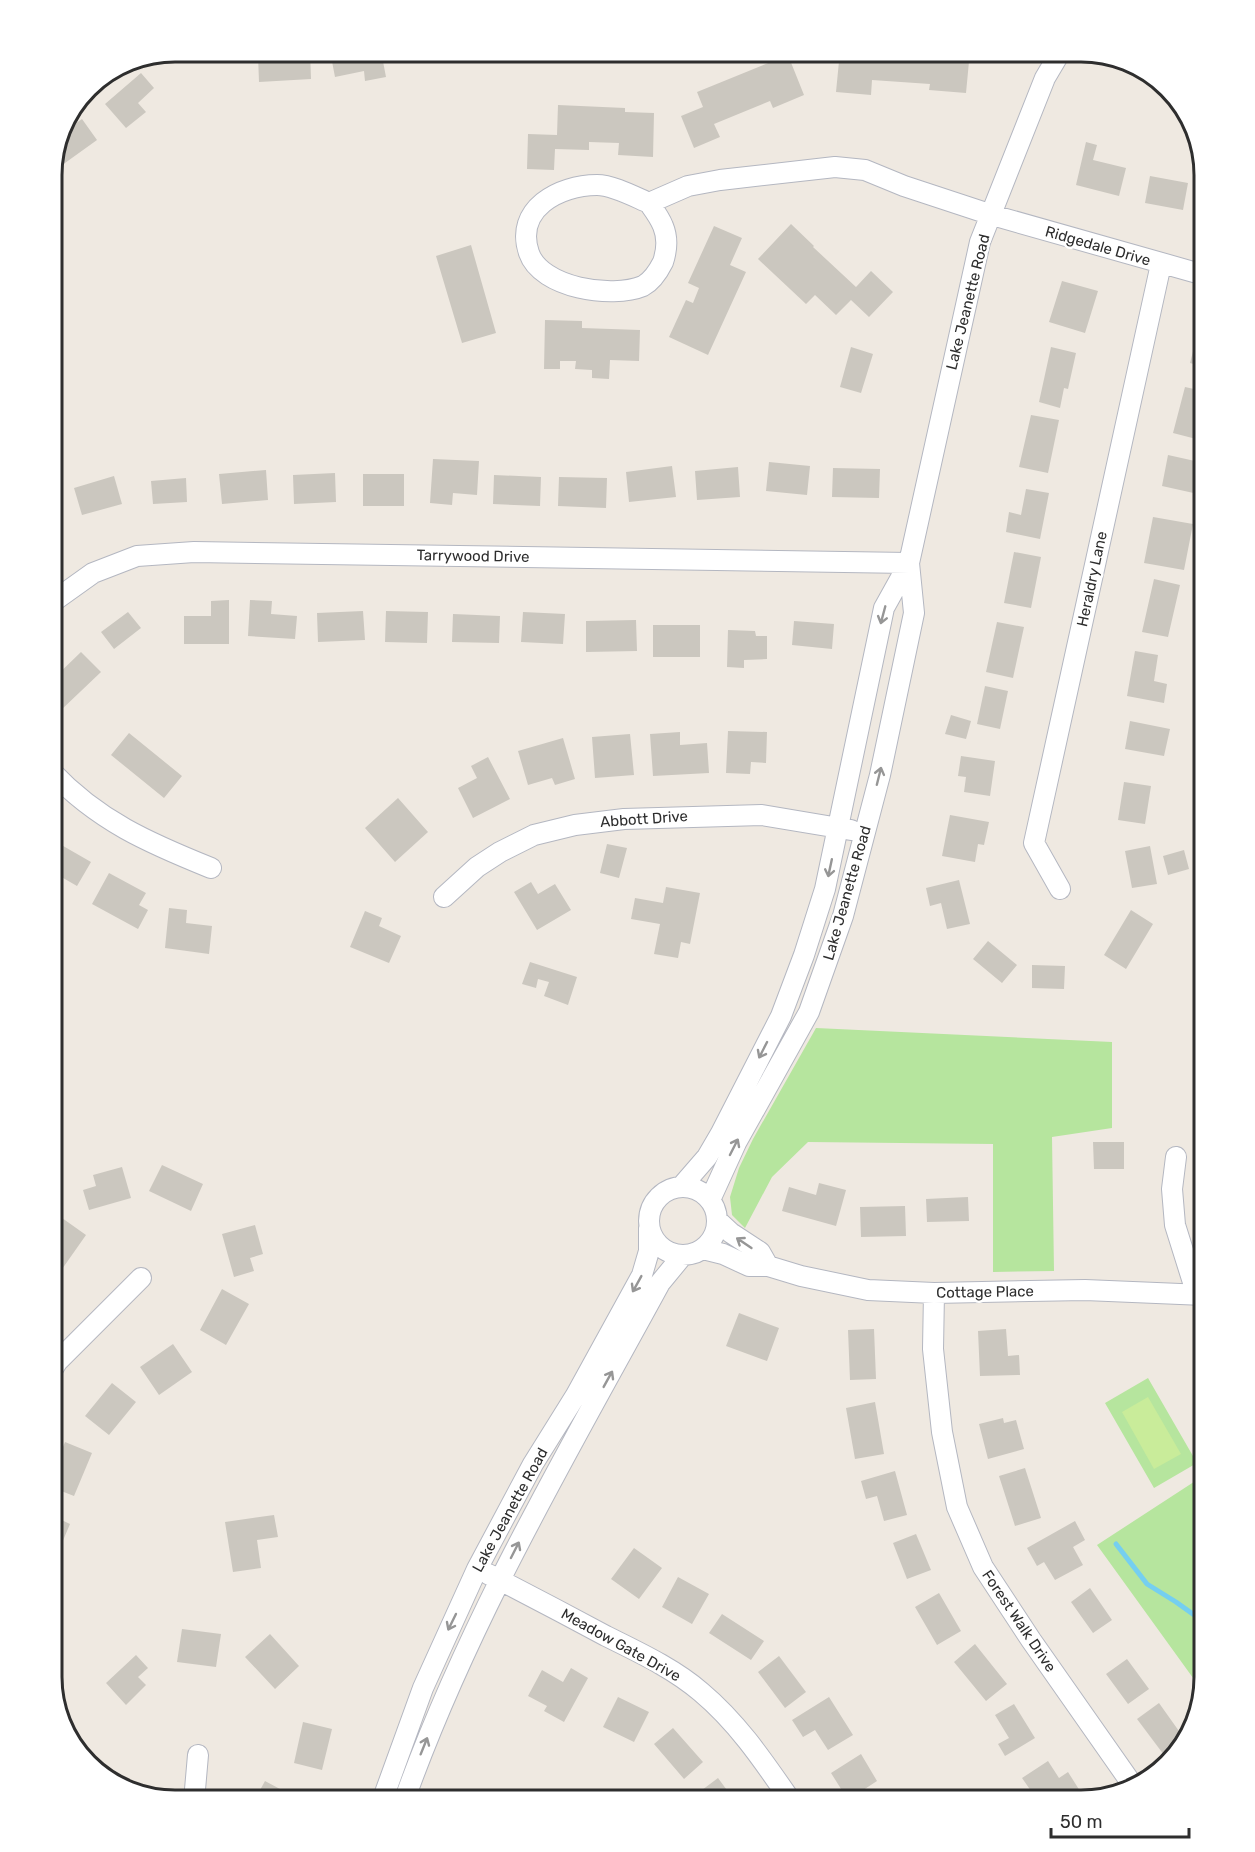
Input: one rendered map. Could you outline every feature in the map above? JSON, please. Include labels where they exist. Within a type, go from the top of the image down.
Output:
[{"type":"street","name":"Lake Jeanette Road","points":[[681,1187],[707,1157],[721,1133],[781,1016],[804,955],[824,892],[884,608],[909,563],[980,242],[1045,78],[1054,62]]},
{"type":"street","name":"Ridgedale Drive","points":[[649,202],[688,186],[835,167],[865,171],[992,215],[1194,272]]},
{"type":"street","points":[[598,185],[649,202],[663,227],[668,250],[659,270],[645,285],[624,292],[595,291],[561,282],[539,270],[531,259],[526,244],[527,226],[536,208],[550,196],[575,188],[598,185]]},
{"type":"street","name":"Heraldry Lane","points":[[1060,890],[1034,843],[1161,264]]},
{"type":"street","name":"Tarrywood Drive","points":[[62,595],[93,573],[137,556],[194,552],[909,563]]},
{"type":"street","name":"Lake Jeanette Road","points":[[710,1200],[736,1143],[808,1012],[843,916],[880,775],[914,613],[909,563]]},
{"type":"street","points":[[62,785],[128,832],[211,868]]},
{"type":"street","name":"Abbott Drive","points":[[444,897],[477,867],[500,852],[534,835],[575,825],[624,819],[762,815],[864,832]]},
{"type":"street","points":[[1176,1157],[1172,1189],[1174,1225],[1194,1279]]},
{"type":"street","points":[[681,1187],[702,1192],[710,1200],[715,1209],[716,1231],[704,1249],[683,1256],[671,1254],[653,1239],[649,1228],[649,1216],[660,1196],[681,1187]]},
{"type":"street","points":[[717,1220],[731,1233],[760,1252],[768,1266]]},
{"type":"street","name":"Lake Jeanette Road","points":[[386,1790],[423,1688],[477,1569],[533,1464],[576,1395],[642,1275],[649,1251],[649,1228]]},
{"type":"street","name":"Cottage Place","points":[[704,1249],[723,1254],[749,1266],[768,1266],[801,1276],[868,1290],[934,1293],[1085,1290],[1194,1295]]},
{"type":"street","name":"Lake Jeanette Road","points":[[408,1790],[444,1696],[500,1580],[660,1283],[683,1256]]},
{"type":"street","points":[[62,1357],[141,1278]]},
{"type":"street","name":"Forest Walk Drive","points":[[934,1293],[933,1349],[942,1432],[957,1507],[982,1567],[1129,1779]]},
{"type":"street","name":"Meadow Gate Drive","points":[[477,1569],[640,1653],[699,1690],[726,1714],[750,1742],[783,1790]]},
{"type":"street","points":[[195,1790],[198,1755]]},
{"type":"green space","points":[[816,1028],[1112,1042],[1112,1128],[1052,1137],[1054,1271],[993,1272],[993,1144],[808,1142],[772,1177],[745,1228],[732,1215],[730,1197],[739,1168]]},
{"type":"green space","points":[[1148,1378],[1194,1458],[1194,1465],[1154,1488],[1105,1403]]},
{"type":"green space","points":[[1148,1397],[1181,1454],[1154,1469],[1122,1412]]},
{"type":"green space","points":[[1194,1482],[1194,1679],[1097,1545]]},
{"type":"building","points":[[258,62],[310,62],[311,79],[259,82]]},
{"type":"building","points":[[332,62],[383,62],[386,77],[365,81],[364,71],[335,77]]},
{"type":"building","points":[[771,62],[791,62],[804,95],[773,108],[770,101],[714,124],[720,137],[694,148],[681,116],[703,107],[697,92]]},
{"type":"building","points":[[839,62],[969,62],[966,93],[929,90],[930,84],[872,80],[871,95],[836,92]]},
{"type":"building","points":[[141,73],[154,88],[138,103],[146,112],[126,128],[105,104]]},
{"type":"building","points":[[1130,73],[1150,86],[1129,74]]},
{"type":"building","points":[[558,105],[625,108],[625,112],[654,113],[653,157],[618,155],[619,143],[589,142],[589,150],[555,149],[554,170],[527,169],[528,134],[557,135]]},
{"type":"building","points":[[82,119],[97,140],[62,165],[65,145],[73,125]]},
{"type":"building","points":[[1086,142],[1097,145],[1093,160],[1126,168],[1119,196],[1076,185]]},
{"type":"building","points":[[1150,176],[1188,183],[1183,210],[1145,203]]},
{"type":"building","points":[[791,224],[856,287],[871,271],[893,292],[869,317],[851,300],[836,315],[815,295],[806,304],[758,259]]},
{"type":"building","points":[[714,226],[742,238],[730,265],[746,272],[708,355],[669,337],[686,300],[693,303],[699,288],[688,283]]},
{"type":"building","points":[[471,245],[496,333],[462,343],[436,256]]},
{"type":"building","points":[[1062,281],[1098,291],[1085,333],[1049,322]]},
{"type":"building","points":[[545,320],[582,321],[582,328],[640,330],[639,361],[610,360],[609,379],[592,378],[592,370],[575,369],[576,361],[560,361],[560,369],[544,369]]},
{"type":"building","points":[[851,347],[873,354],[861,393],[840,387]]},
{"type":"building","points":[[1051,347],[1076,353],[1068,389],[1064,388],[1060,408],[1039,402]]},
{"type":"building","points":[[1194,347],[1194,364],[1190,363]]},
{"type":"building","points":[[1185,387],[1194,389],[1194,438],[1173,433]]},
{"type":"building","points":[[1031,415],[1059,420],[1048,473],[1019,467]]},
{"type":"building","points":[[1168,455],[1194,461],[1194,493],[1162,486]]},
{"type":"building","points":[[433,459],[479,461],[477,495],[453,493],[452,505],[430,503]]},
{"type":"building","points":[[769,462],[810,466],[807,495],[766,491]]},
{"type":"building","points":[[672,466],[676,497],[629,502],[626,472]]},
{"type":"building","points":[[738,467],[740,497],[697,500],[695,471]]},
{"type":"building","points":[[833,468],[880,469],[879,498],[832,497]]},
{"type":"building","points":[[266,470],[268,500],[222,504],[219,474]]},
{"type":"building","points":[[335,473],[336,502],[294,504],[293,475]]},
{"type":"building","points":[[363,474],[404,474],[404,506],[363,506]]},
{"type":"building","points":[[494,475],[541,477],[540,506],[493,504]]},
{"type":"building","points":[[114,476],[122,504],[82,515],[74,488]]},
{"type":"building","points":[[559,477],[607,478],[606,508],[558,506]]},
{"type":"building","points":[[186,478],[187,502],[153,504],[151,481]]},
{"type":"building","points":[[1026,489],[1049,493],[1040,539],[1006,532],[1009,512],[1021,515]]},
{"type":"building","points":[[1153,517],[1193,524],[1184,570],[1144,563]]},
{"type":"building","points":[[1014,552],[1041,557],[1031,608],[1004,603]]},
{"type":"building","points":[[1154,579],[1180,585],[1168,637],[1142,632]]},
{"type":"building","points":[[229,600],[229,644],[184,644],[184,616],[211,616],[211,601]]},
{"type":"building","points":[[250,600],[272,601],[271,614],[297,616],[295,639],[248,636]]},
{"type":"building","points":[[363,611],[365,640],[318,642],[317,613]]},
{"type":"building","points":[[386,611],[428,612],[427,643],[385,642]]},
{"type":"building","points":[[128,612],[141,628],[114,649],[101,632]]},
{"type":"building","points":[[523,612],[565,614],[563,644],[521,642]]},
{"type":"building","points":[[453,614],[500,616],[499,643],[452,642]]},
{"type":"building","points":[[636,620],[637,651],[586,652],[586,621]]},
{"type":"building","points":[[794,621],[834,624],[832,649],[792,645]]},
{"type":"building","points":[[997,622],[1024,627],[1013,678],[986,672]]},
{"type":"building","points":[[653,625],[700,625],[700,657],[653,657]]},
{"type":"building","points":[[728,630],[755,631],[756,636],[767,636],[767,659],[744,660],[744,668],[727,667]]},
{"type":"building","points":[[1135,651],[1158,655],[1154,681],[1167,684],[1164,703],[1127,696]]},
{"type":"building","points":[[81,652],[101,672],[62,709],[62,670]]},
{"type":"building","points":[[985,686],[1008,691],[1000,729],[977,724]]},
{"type":"building","points":[[951,715],[971,721],[966,739],[945,734]]},
{"type":"building","points":[[1130,721],[1170,729],[1164,756],[1125,749]]},
{"type":"building","points":[[728,731],[767,732],[766,763],[751,762],[750,774],[726,773]]},
{"type":"building","points":[[680,732],[680,745],[707,743],[709,773],[653,776],[650,734]]},
{"type":"building","points":[[129,733],[182,776],[164,798],[111,755]]},
{"type":"building","points":[[630,734],[634,775],[595,778],[592,737]]},
{"type":"building","points":[[563,738],[575,779],[555,785],[552,778],[528,785],[518,751]]},
{"type":"building","points":[[961,756],[995,761],[990,796],[964,792],[966,777],[958,776]]},
{"type":"building","points":[[488,757],[510,799],[473,818],[458,788],[477,778],[471,766]]},
{"type":"building","points":[[1124,782],[1151,786],[1145,824],[1118,820]]},
{"type":"building","points":[[398,798],[428,832],[395,862],[365,828]]},
{"type":"building","points":[[950,815],[989,822],[984,845],[978,844],[975,862],[942,856]]},
{"type":"building","points":[[607,844],[627,848],[619,878],[600,873]]},
{"type":"building","points":[[62,845],[91,862],[77,886],[62,877]]},
{"type":"building","points":[[1150,846],[1157,884],[1132,888],[1125,851]]},
{"type":"building","points":[[1184,850],[1189,869],[1168,875],[1163,856]]},
{"type":"building","points":[[109,873],[146,893],[139,905],[148,910],[138,929],[92,904]]},
{"type":"building","points":[[959,880],[970,924],[947,929],[941,903],[930,906],[926,888]]},
{"type":"building","points":[[531,882],[538,894],[555,884],[571,910],[537,930],[514,892]]},
{"type":"building","points":[[666,887],[700,893],[690,944],[681,942],[678,958],[654,954],[660,924],[631,919],[635,898],[663,903]]},
{"type":"building","points":[[169,908],[187,910],[186,923],[212,926],[209,954],[165,948]]},
{"type":"building","points":[[1131,910],[1153,924],[1126,969],[1104,955]]},
{"type":"building","points":[[365,911],[382,918],[379,926],[401,936],[389,963],[350,947]]},
{"type":"building","points":[[988,941],[1017,965],[1002,983],[973,959]]},
{"type":"building","points":[[530,962],[577,977],[568,1005],[544,996],[549,982],[538,979],[536,988],[522,984]]},
{"type":"building","points":[[1032,965],[1065,966],[1064,989],[1032,988]]},
{"type":"building","points":[[1093,1142],[1124,1142],[1124,1169],[1094,1169]]},
{"type":"building","points":[[162,1165],[203,1184],[191,1211],[149,1191]]},
{"type":"building","points":[[122,1167],[131,1198],[89,1210],[83,1190],[96,1186],[93,1175]]},
{"type":"building","points":[[819,1183],[846,1190],[836,1226],[782,1211],[789,1187],[816,1195]]},
{"type":"building","points":[[968,1197],[969,1221],[927,1222],[926,1199]]},
{"type":"building","points":[[905,1206],[906,1236],[861,1237],[860,1207]]},
{"type":"building","points":[[62,1218],[86,1235],[62,1269]]},
{"type":"building","points":[[255,1225],[263,1254],[250,1258],[254,1271],[234,1277],[222,1234]]},
{"type":"building","points":[[222,1289],[249,1304],[226,1345],[200,1330]]},
{"type":"building","points":[[739,1313],[779,1328],[767,1361],[726,1346]]},
{"type":"building","points":[[874,1329],[876,1379],[850,1380],[848,1330]]},
{"type":"building","points":[[1006,1329],[1008,1356],[1019,1355],[1020,1375],[980,1376],[978,1331]]},
{"type":"building","points":[[173,1344],[192,1372],[159,1395],[140,1367]]},
{"type":"building","points":[[112,1383],[136,1402],[109,1435],[85,1416]]},
{"type":"building","points":[[875,1402],[884,1454],[855,1459],[846,1408]]},
{"type":"building","points":[[1003,1418],[1004,1423],[1016,1420],[1024,1449],[988,1459],[979,1424]]},
{"type":"building","points":[[65,1442],[92,1453],[74,1496],[62,1491],[62,1449]]},
{"type":"building","points":[[1025,1468],[1041,1518],[1015,1526],[999,1476]]},
{"type":"building","points":[[895,1471],[907,1515],[884,1521],[877,1496],[866,1499],[861,1481]]},
{"type":"building","points":[[274,1515],[278,1537],[257,1540],[261,1568],[233,1572],[225,1522]]},
{"type":"building","points":[[62,1520],[70,1524],[62,1543]]},
{"type":"building","points":[[1075,1521],[1085,1540],[1073,1547],[1083,1565],[1055,1580],[1044,1562],[1037,1566],[1027,1548]]},
{"type":"building","points":[[916,1534],[931,1570],[907,1579],[893,1543]]},
{"type":"building","points":[[634,1548],[662,1568],[639,1599],[611,1579]]},
{"type":"building","points":[[678,1577],[709,1594],[692,1624],[662,1607]]},
{"type":"building","points":[[1090,1588],[1112,1620],[1093,1633],[1071,1602]]},
{"type":"building","points":[[939,1593],[961,1631],[937,1645],[915,1607]]},
{"type":"building","points":[[722,1614],[764,1641],[751,1660],[709,1633]]},
{"type":"building","points":[[182,1629],[221,1634],[216,1667],[177,1662]]},
{"type":"building","points":[[270,1634],[299,1666],[275,1689],[245,1657]]},
{"type":"building","points":[[975,1644],[1007,1684],[986,1701],[954,1662]]},
{"type":"building","points":[[136,1655],[148,1668],[138,1677],[146,1685],[126,1705],[106,1683]]},
{"type":"building","points":[[779,1656],[806,1692],[785,1708],[758,1672]]},
{"type":"building","points":[[1127,1659],[1149,1689],[1128,1704],[1106,1674]]},
{"type":"building","points":[[571,1668],[588,1678],[564,1722],[544,1711],[547,1706],[528,1696],[542,1670],[563,1682]]},
{"type":"building","points":[[618,1697],[649,1712],[634,1742],[603,1727]]},
{"type":"building","points":[[829,1697],[853,1735],[828,1750],[815,1730],[803,1737],[792,1720]]},
{"type":"building","points":[[1159,1703],[1179,1732],[1163,1754],[1137,1719]]},
{"type":"building","points":[[1014,1704],[1035,1738],[1005,1756],[998,1744],[1009,1738],[995,1715]]},
{"type":"building","points":[[303,1722],[332,1729],[322,1770],[294,1763]]},
{"type":"building","points":[[673,1728],[703,1762],[684,1779],[654,1744]]},
{"type":"building","points":[[861,1754],[877,1781],[863,1790],[842,1790],[831,1773]]},
{"type":"building","points":[[1048,1761],[1059,1778],[1068,1772],[1079,1790],[1030,1790],[1022,1778]]},
{"type":"building","points":[[718,1778],[727,1790],[702,1790]]},
{"type":"building","points":[[265,1781],[282,1790],[260,1790]]},
{"type":"waterway","points":[[1116,1544],[1147,1584],[1194,1615]]}]
